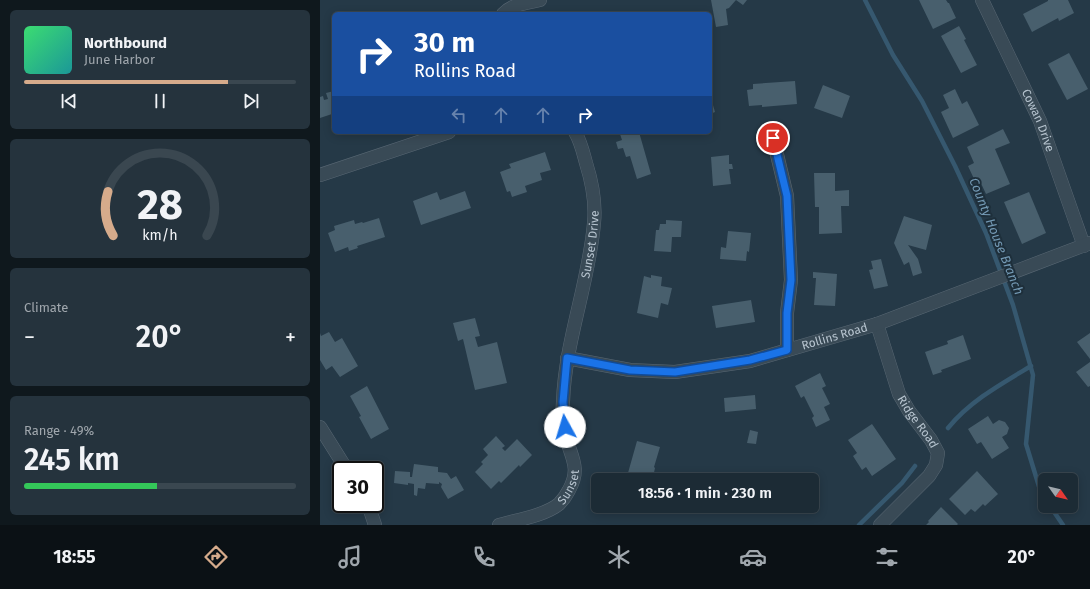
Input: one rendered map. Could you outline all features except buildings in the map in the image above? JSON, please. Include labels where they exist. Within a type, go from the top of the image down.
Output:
[{"type":"street","points":[[506,12],[520,4],[540,0]]},
{"type":"street","name":"Cowan Drive","points":[[982,0],[1040,121],[1087,245]]},
{"type":"street","points":[[320,175],[444,134]]},
{"type":"street","name":"Sunset Drive","points":[[567,358],[589,259],[594,222],[592,184],[583,152],[576,134]]},
{"type":"street","points":[[773,138],[787,196],[791,280],[787,313],[787,350]]},
{"type":"street","name":"Rollins Road","points":[[567,358],[630,370],[675,372],[750,360],[877,324],[1087,245]]},
{"type":"street","name":"Ridge Road","points":[[877,324],[899,394],[909,411],[931,440],[938,453],[936,465],[929,476],[880,525]]},
{"type":"street","name":"Sunset","points":[[499,525],[543,513],[559,504],[575,477],[575,462],[567,439],[563,402],[567,358]]},
{"type":"street","points":[[320,427],[341,461]]},
{"type":"street","points":[[371,513],[375,525]]},
{"type":"waterway","name":"County House Branch","points":[[865,0],[893,55],[922,101],[955,166],[986,233],[1013,305],[1033,375],[1026,444],[1038,483]]},
{"type":"waterway","points":[[948,428],[976,401],[997,386],[1031,366]]},
{"type":"waterway","points":[[859,525],[902,483],[915,466]]},
{"type":"waterway","name":"County House Branch","points":[[1055,513],[1063,525]]},
{"type":"route","points":[[565,427],[563,402],[567,358],[630,370],[675,372],[750,360],[787,350],[787,313],[791,280],[787,196],[773,138]]}]
